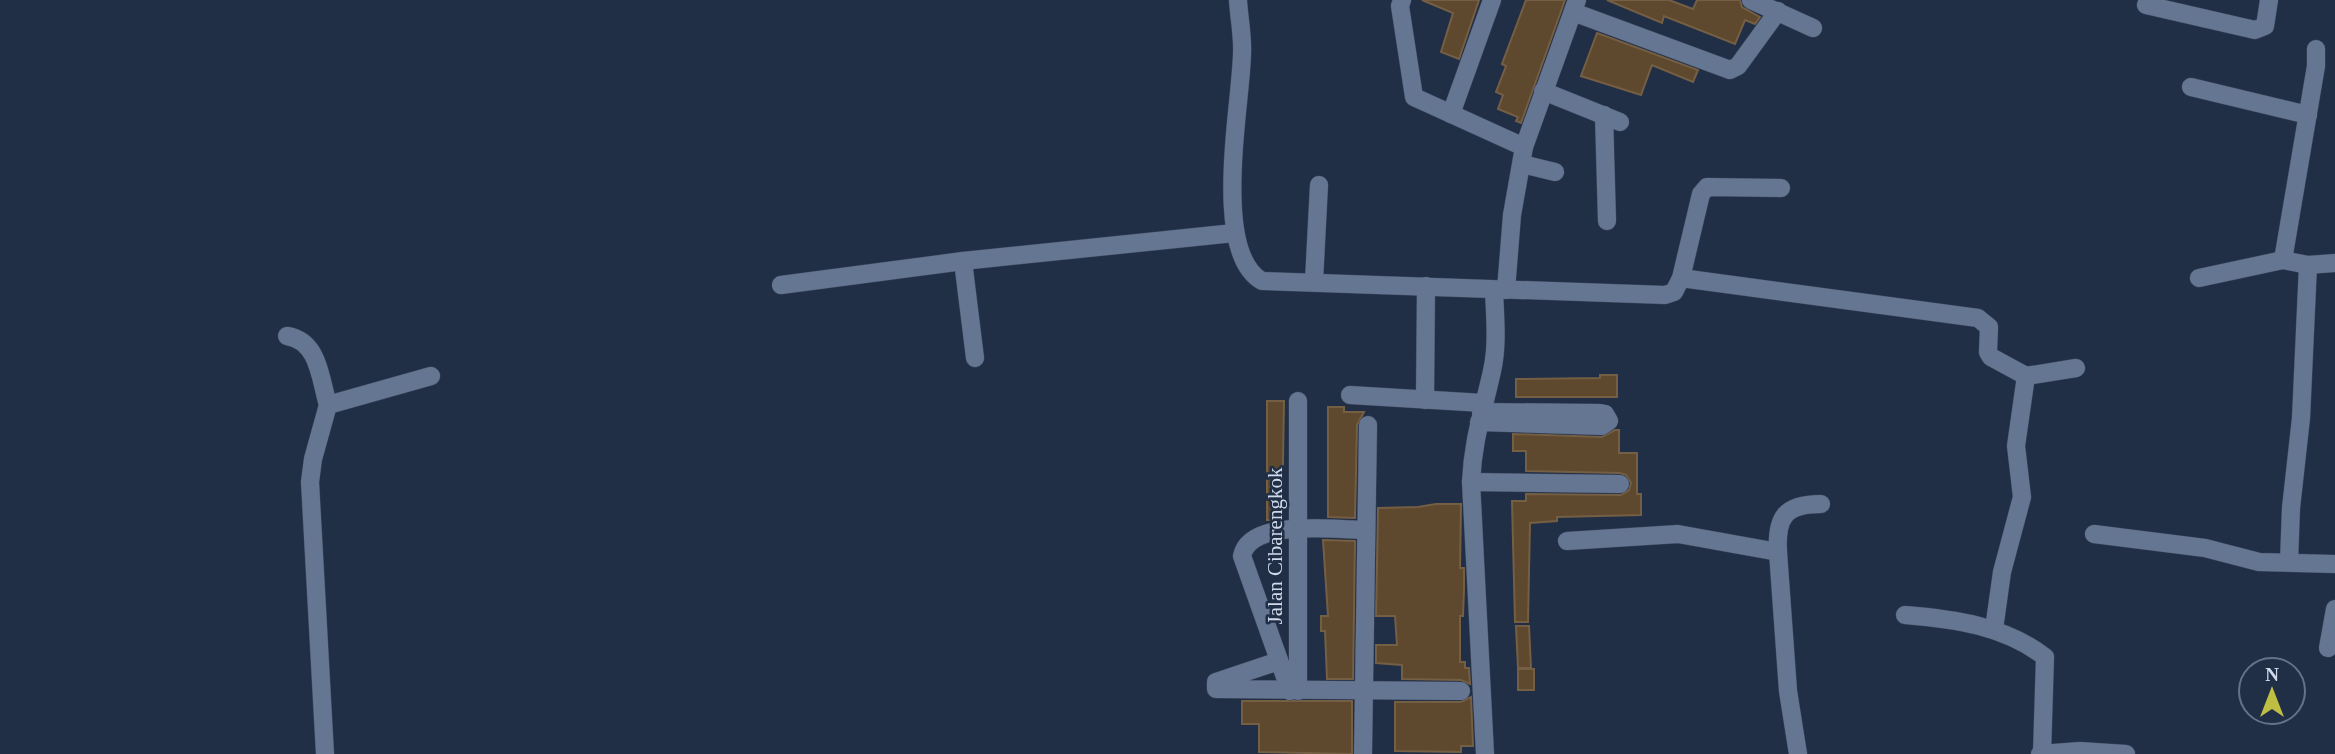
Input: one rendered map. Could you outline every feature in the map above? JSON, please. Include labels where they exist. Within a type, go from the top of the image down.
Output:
[{"type":"street","points":[[1238,0],[1242,50],[1235,118],[1234,233],[1248,270],[1255,277],[1271,282],[1314,281],[1665,295],[1674,292],[1681,278],[1701,194],[1707,187],[1781,188]]},
{"type":"street","points":[[1451,114],[1492,0]]},
{"type":"street","points":[[1751,0],[1813,28]]},
{"type":"street","points":[[2146,5],[2255,30],[2265,26],[2269,0]]},
{"type":"street","points":[[1399,2],[1414,97],[1451,114],[1555,172]]},
{"type":"street","points":[[1485,754],[1471,482],[1473,444],[1492,372],[1500,290],[1523,156],[1575,6],[1730,70],[1738,66],[1778,11]]},
{"type":"street","points":[[2283,260],[2316,66],[2316,49]]},
{"type":"street","points":[[2191,88],[2308,114]]},
{"type":"street","points":[[1543,92],[1612,118],[1607,221]]},
{"type":"street","points":[[1314,281],[1320,185]]},
{"type":"street","points":[[781,285],[963,261],[1234,233]]},
{"type":"street","points":[[2199,278],[2283,260],[2308,265],[2335,263]]},
{"type":"street","points":[[963,261],[975,358]]},
{"type":"street","points":[[2289,562],[2301,418],[2308,265]]},
{"type":"street","points":[[1681,278],[1978,318],[1989,327],[1988,352],[1991,357],[2026,376],[2076,368]]},
{"type":"street","points":[[1425,400],[1426,286]]},
{"type":"street","points":[[287,336],[300,338],[310,346],[328,405],[313,458],[310,482],[326,754]]},
{"type":"street","points":[[328,405],[431,376]]},
{"type":"street","points":[[1994,629],[2002,572],[2022,497],[2016,446],[2026,376]]},
{"type":"street","points":[[1350,395],[1425,400],[1481,412],[1602,426],[1609,421],[1605,414],[1599,413],[1481,412]]},
{"type":"street","name":"Jalan Cibarengkok","points":[[1294,691],[1298,401]]},
{"type":"street","points":[[1363,754],[1368,425]]},
{"type":"street","points":[[1471,482],[1619,484]]},
{"type":"street","points":[[1798,754],[1787,691],[1777,532],[1790,509],[1802,504],[1821,504]]},
{"type":"street","points":[[1294,691],[1279,661],[1242,556],[1249,541],[1260,534],[1275,530],[1366,530]]},
{"type":"street","points":[[1567,541],[1678,534],[1777,552]]},
{"type":"street","points":[[2094,534],[2205,548],[2259,562],[2335,564]]},
{"type":"street","points":[[2328,648],[2335,609]]},
{"type":"street","points":[[1905,615],[1947,618],[1994,629],[2027,643],[2045,657],[2041,754],[2080,751],[2126,754]]},
{"type":"street","points":[[1279,661],[1216,682],[1216,689],[1461,691]]},
{"type":"building","points":[[1422,0],[1479,0],[1459,59],[1441,52],[1453,13]]},
{"type":"building","points":[[1526,0],[1565,0],[1521,123],[1516,121],[1518,117],[1498,109],[1503,95],[1496,92],[1506,66],[1502,64]]},
{"type":"building","points":[[1607,0],[1669,0],[1693,9],[1697,0],[1740,0],[1742,7],[1760,17],[1755,24],[1745,20],[1735,44],[1664,16],[1662,23]]},
{"type":"building","points":[[1597,33],[1698,70],[1693,82],[1652,65],[1641,95],[1581,76]]},
{"type":"building","points":[[1600,375],[1617,375],[1617,397],[1516,397],[1516,379],[1600,378]]},
{"type":"building","points":[[1267,401],[1284,401],[1282,519],[1273,520],[1267,520]]},
{"type":"building","points":[[1328,407],[1344,407],[1344,412],[1364,412],[1357,425],[1355,518],[1328,517]]},
{"type":"building","points":[[1619,430],[1619,453],[1637,453],[1637,494],[1641,494],[1641,515],[1557,517],[1557,521],[1530,523],[1528,622],[1515,622],[1512,501],[1526,501],[1526,494],[1621,495],[1629,490],[1631,483],[1626,475],[1620,473],[1526,471],[1526,451],[1513,451],[1513,434],[1602,437]]},
{"type":"building","points":[[1461,504],[1460,568],[1464,568],[1464,589],[1463,616],[1460,616],[1460,662],[1465,662],[1465,668],[1469,668],[1470,684],[1461,680],[1402,679],[1402,665],[1376,663],[1376,645],[1397,645],[1395,616],[1376,616],[1378,508]]},
{"type":"building","points":[[1323,540],[1355,541],[1353,679],[1327,679],[1325,631],[1321,631],[1321,616],[1328,616]]},
{"type":"building","points":[[1516,626],[1529,626],[1531,668],[1518,668]]},
{"type":"building","points":[[1518,669],[1534,669],[1534,690],[1518,690]]},
{"type":"building","points":[[1471,697],[1473,746],[1461,746],[1461,752],[1395,751],[1395,702],[1461,702]]},
{"type":"building","points":[[1242,701],[1352,701],[1352,754],[1259,752],[1259,724],[1242,724]]}]
